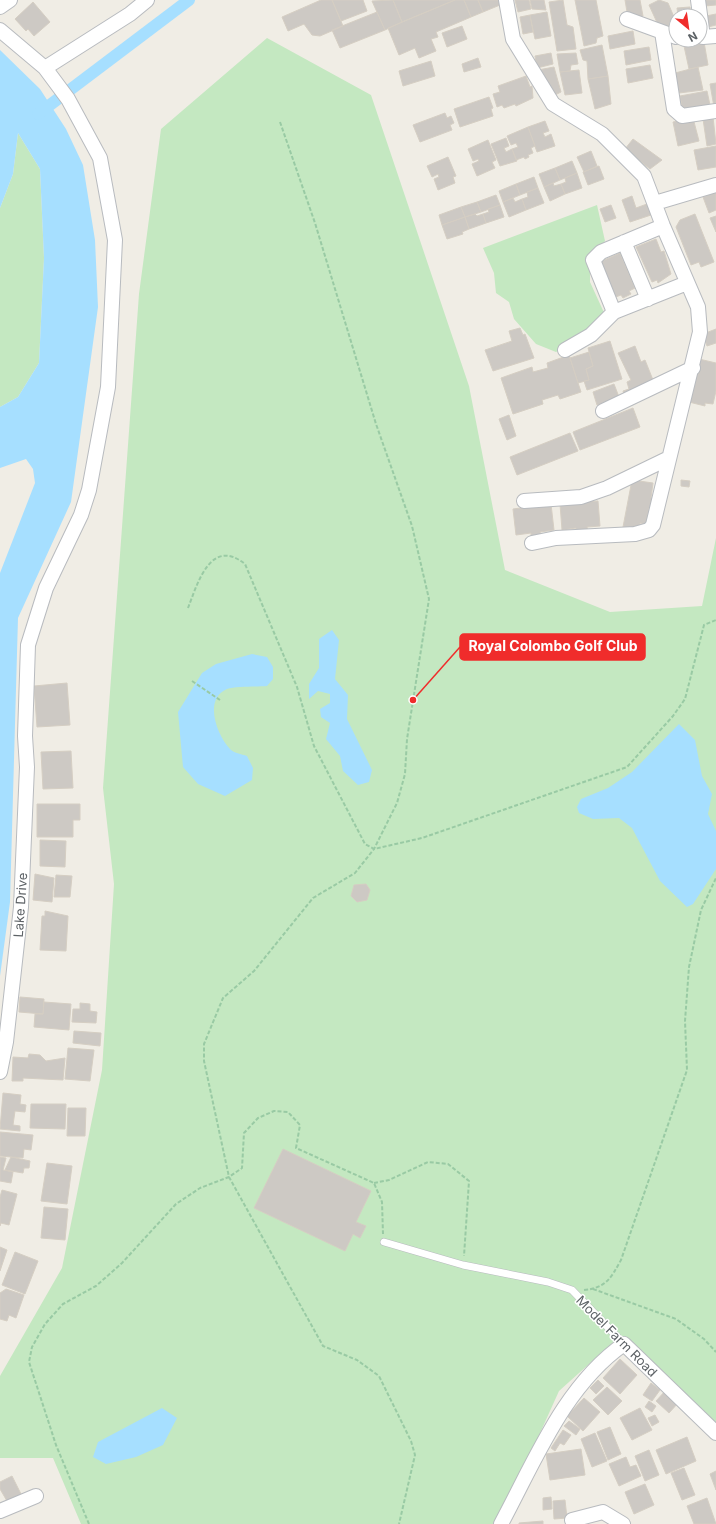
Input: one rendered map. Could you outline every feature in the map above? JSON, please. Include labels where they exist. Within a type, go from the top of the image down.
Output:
[{"type":"street","points":[[0,7],[10,0]]},
{"type":"street","points":[[45,68],[130,14],[147,0]]},
{"type":"street","points":[[506,0],[513,39],[553,104],[602,134],[644,176],[663,226],[698,307],[700,332],[693,368],[653,525],[649,530],[634,534],[556,538],[532,543]]},
{"type":"street","points":[[627,19],[668,34]]},
{"type":"street","name":"Lake Drive","points":[[0,30],[45,68],[68,99],[100,158],[115,240],[108,387],[89,490],[81,516],[46,588],[28,646],[25,736],[27,767],[21,907],[0,1072]]},
{"type":"street","points":[[662,32],[674,109],[682,116],[716,110]]},
{"type":"street","points":[[655,203],[716,185]]},
{"type":"street","points":[[614,312],[593,260],[600,252],[663,226]]},
{"type":"street","points":[[624,242],[648,299]]},
{"type":"street","points":[[565,350],[591,335],[614,312],[687,283]]},
{"type":"street","points":[[603,411],[693,368]]},
{"type":"street","points":[[524,501],[581,498],[607,488],[669,458]]},
{"type":"street","points":[[501,1524],[557,1421],[581,1386],[608,1356],[624,1344]]},
{"type":"street","name":"Model Farm Road","points":[[624,1344],[716,1433]]},
{"type":"street","points":[[0,1511],[36,1496]]},
{"type":"street","points":[[572,1520],[603,1512],[623,1524]]},
{"type":"lane","name":"Model Farm Road","points":[[384,1242],[463,1264],[548,1282],[572,1290],[624,1344]]},
{"type":"path","points":[[280,122],[315,222],[376,424],[412,526],[429,599],[407,739],[405,774],[397,803],[374,849],[355,873],[313,898],[254,971],[223,998],[204,1044],[204,1061],[229,1177],[323,1346],[358,1360],[379,1376],[411,1441],[415,1455],[399,1524]]},
{"type":"path","points":[[188,608],[201,574],[214,559],[223,554],[237,557],[245,564],[297,687],[314,746],[365,844],[374,849],[422,838],[627,767],[673,716],[685,700],[704,625],[716,620]]},
{"type":"path","points":[[192,681],[220,700]]},
{"type":"path","points":[[593,1289],[609,1281],[621,1260],[687,1070],[685,1021],[689,967],[701,910],[716,878]]},
{"type":"path","points":[[89,1524],[56,1445],[29,1362],[32,1347],[45,1324],[63,1304],[96,1286],[122,1263],[176,1204],[200,1188],[229,1177],[242,1168],[244,1133],[258,1118],[274,1110],[288,1112],[300,1125],[296,1148],[374,1183],[389,1180],[428,1162],[448,1164],[469,1181],[463,1264]]},
{"type":"path","points":[[374,1183],[382,1202],[384,1242]]},
{"type":"path","points":[[572,1290],[593,1289],[676,1319],[704,1339],[716,1352]]},
{"type":"green space","points":[[267,38],[371,95],[469,386],[505,570],[610,612],[702,606],[716,538],[716,1434],[618,1338],[559,1391],[522,1473],[495,1524],[81,1524],[53,1458],[0,1458],[0,1376],[62,1268],[102,1070],[114,884],[103,788],[139,294],[161,129]]},
{"type":"green space","points":[[18,133],[40,169],[44,258],[39,363],[18,397],[0,407],[0,208],[13,174]]},
{"type":"green space","points":[[597,205],[605,241],[590,260],[590,282],[606,317],[587,337],[556,352],[536,344],[514,319],[509,302],[496,293],[494,273],[483,248]]},
{"type":"water","points":[[0,50],[40,89],[66,129],[83,165],[95,240],[98,307],[71,502],[18,618],[10,902],[0,976],[0,573],[35,483],[33,469],[26,459],[0,468],[0,407],[18,397],[39,363],[44,258],[40,169],[18,133],[13,174],[0,208]]},
{"type":"water","points":[[332,630],[339,640],[335,679],[348,695],[347,719],[372,770],[369,782],[358,785],[343,771],[340,756],[326,739],[330,723],[321,717],[320,709],[330,703],[330,694],[318,691],[309,699],[309,684],[319,668],[319,639]]},
{"type":"water","points":[[252,654],[267,657],[273,667],[273,679],[267,686],[227,689],[220,694],[214,709],[217,726],[225,743],[233,752],[247,756],[253,768],[252,780],[225,796],[198,784],[183,767],[178,712],[202,673],[216,664]]},
{"type":"water","points":[[679,724],[695,740],[702,776],[712,794],[708,814],[716,831],[716,869],[693,904],[687,907],[660,881],[632,828],[619,818],[593,819],[579,813],[577,807],[581,799],[608,788],[632,772]]},
{"type":"water","points":[[162,1408],[177,1418],[163,1445],[136,1457],[106,1464],[93,1457],[98,1442]]},
{"type":"building","points":[[321,0],[332,0],[343,26],[320,36],[312,35],[304,24],[288,31],[282,17]]},
{"type":"building","points":[[332,0],[363,0],[367,11],[341,21]]},
{"type":"building","points":[[393,0],[455,0],[402,22]]},
{"type":"building","points":[[393,0],[402,22],[385,30],[372,1]]},
{"type":"building","points":[[455,0],[464,0],[471,17],[436,32],[438,37],[431,39],[436,51],[419,58],[415,48],[399,55],[388,28]]},
{"type":"building","points":[[464,0],[478,0],[483,12],[471,17]]},
{"type":"building","points":[[478,0],[498,0],[500,5],[483,12]]},
{"type":"building","points":[[515,0],[529,0],[531,9],[518,12]]},
{"type":"building","points":[[530,0],[544,0],[546,10],[532,9]]},
{"type":"building","points":[[563,0],[567,25],[573,27],[576,49],[557,51],[549,2]]},
{"type":"building","points":[[575,0],[596,0],[603,36],[597,38],[596,43],[584,46]]},
{"type":"building","points":[[625,0],[640,0],[643,16],[628,18]]},
{"type":"building","points":[[659,0],[668,3],[670,8],[668,8],[668,27],[660,29],[649,5]]},
{"type":"building","points":[[704,0],[716,0],[716,5],[705,6]]},
{"type":"building","points":[[33,2],[50,22],[34,36],[28,29],[26,31],[15,19]]},
{"type":"building","points":[[377,12],[385,30],[340,48],[332,30]]},
{"type":"building","points":[[547,12],[551,36],[535,39],[530,15]]},
{"type":"building","points":[[716,14],[716,25],[708,27],[708,16]]},
{"type":"building","points":[[530,15],[533,32],[523,34],[520,17]]},
{"type":"building","points":[[462,26],[467,39],[447,47],[442,33]]},
{"type":"building","points":[[633,31],[635,44],[610,49],[608,36]]},
{"type":"building","points":[[602,45],[608,76],[588,79],[587,61],[583,60],[580,50]]},
{"type":"building","points":[[649,47],[651,60],[626,65],[624,51]]},
{"type":"building","points":[[684,48],[705,48],[708,65],[689,69]]},
{"type":"building","points":[[551,53],[553,64],[537,68],[535,56]]},
{"type":"building","points":[[576,53],[578,64],[571,65],[570,71],[560,72],[557,54]]},
{"type":"building","points":[[478,58],[481,67],[464,72],[462,64]]},
{"type":"building","points":[[431,61],[435,76],[403,86],[399,71]]},
{"type":"building","points":[[650,65],[653,78],[628,83],[626,69]]},
{"type":"building","points":[[554,67],[561,92],[553,96],[547,80],[539,76],[538,70]]},
{"type":"building","points":[[698,67],[703,90],[679,93],[675,73]]},
{"type":"building","points":[[579,70],[582,93],[565,95],[560,72]]},
{"type":"building","points":[[526,76],[530,87],[532,86],[533,98],[516,106],[515,104],[504,108],[502,105],[497,107],[493,94],[500,92],[498,86]]},
{"type":"building","points":[[608,76],[611,104],[595,109],[588,79]]},
{"type":"building","points":[[716,83],[716,106],[714,107],[710,84]]},
{"type":"building","points":[[707,91],[710,105],[683,111],[680,96]]},
{"type":"building","points":[[489,97],[493,108],[491,109],[493,116],[460,127],[454,109]]},
{"type":"building","points":[[445,113],[447,118],[451,116],[454,123],[450,125],[452,130],[420,142],[413,125]]},
{"type":"building","points":[[713,117],[716,144],[707,146],[703,119]]},
{"type":"building","points":[[693,118],[699,141],[678,146],[673,122]]},
{"type":"building","points":[[545,121],[549,131],[543,133],[545,137],[551,134],[555,146],[537,152],[528,127]]},
{"type":"building","points":[[528,127],[535,146],[531,148],[533,153],[528,155],[529,157],[525,159],[524,157],[516,160],[512,149],[518,147],[516,143],[511,145],[507,136]]},
{"type":"building","points":[[506,138],[509,146],[504,148],[506,152],[512,149],[517,161],[500,166],[491,144]]},
{"type":"building","points":[[633,139],[662,160],[650,169],[625,149]]},
{"type":"building","points":[[488,140],[496,160],[492,162],[495,168],[477,176],[472,164],[479,161],[478,159],[473,161],[468,149]]},
{"type":"building","points":[[716,146],[716,167],[698,170],[694,150]]},
{"type":"building","points":[[591,151],[597,166],[584,172],[577,157]]},
{"type":"building","points":[[448,157],[456,176],[453,177],[455,183],[438,190],[434,179],[439,177],[438,174],[432,177],[427,166]]},
{"type":"building","points":[[572,161],[577,173],[560,180],[555,168]]},
{"type":"building","points":[[599,166],[604,179],[588,185],[583,172]]},
{"type":"building","points":[[555,168],[560,180],[544,187],[539,174]]},
{"type":"building","points":[[577,173],[582,188],[565,194],[561,184],[566,182],[565,178]]},
{"type":"building","points":[[534,177],[538,188],[520,195],[516,184]]},
{"type":"building","points":[[553,183],[554,186],[561,184],[565,194],[550,201],[544,187]]},
{"type":"building","points":[[516,184],[520,195],[503,202],[499,191]]},
{"type":"building","points":[[538,188],[544,203],[526,210],[522,199],[528,197],[527,192]]},
{"type":"building","points":[[716,192],[716,210],[709,213],[703,197]]},
{"type":"building","points":[[496,195],[500,205],[481,212],[477,202]]},
{"type":"building","points":[[632,196],[636,208],[647,204],[651,215],[630,222],[622,200]]},
{"type":"building","points":[[513,198],[515,202],[522,199],[526,210],[509,217],[503,202]]},
{"type":"building","points":[[477,202],[481,212],[465,217],[461,207]]},
{"type":"building","points":[[500,205],[504,217],[486,223],[483,214],[489,212],[488,209]]},
{"type":"building","points":[[611,205],[616,218],[605,222],[600,209]]},
{"type":"building","points":[[461,207],[465,217],[442,225],[439,215]]},
{"type":"building","points":[[475,214],[477,216],[483,214],[486,223],[469,229],[465,217]]},
{"type":"building","points":[[695,214],[714,262],[701,267],[699,262],[691,265],[676,227],[680,220]]},
{"type":"building","points":[[716,216],[716,232],[710,218]]},
{"type":"building","points":[[465,217],[469,229],[462,232],[463,234],[447,239],[442,225]]},
{"type":"building","points":[[656,239],[661,252],[664,251],[671,274],[658,283],[657,280],[652,282],[636,247]]},
{"type":"building","points":[[620,253],[635,288],[629,291],[631,294],[623,298],[621,295],[613,298],[600,262]]},
{"type":"building","points":[[520,328],[523,335],[525,334],[534,358],[493,371],[485,350],[512,341],[509,331]]},
{"type":"building","points":[[716,329],[716,343],[707,346],[703,334]]},
{"type":"building","points":[[610,341],[622,379],[587,390],[584,381],[589,380],[586,369],[593,366],[588,348]]},
{"type":"building","points":[[635,346],[641,362],[645,360],[655,385],[625,397],[623,391],[629,389],[627,382],[631,380],[618,353]]},
{"type":"building","points":[[589,352],[593,366],[586,369],[589,380],[578,383],[570,358]]},
{"type":"building","points":[[569,355],[581,392],[560,399],[558,395],[542,400],[543,404],[513,414],[501,378],[532,367],[533,372],[548,368],[547,363]]},
{"type":"building","points":[[699,359],[716,363],[716,391],[713,404],[705,403],[705,406],[689,402]]},
{"type":"building","points":[[614,384],[619,397],[597,405],[593,392]]},
{"type":"building","points":[[633,408],[640,427],[580,450],[573,432]]},
{"type":"building","points":[[509,415],[516,436],[507,440],[499,419]]},
{"type":"building","points":[[570,433],[578,451],[517,475],[510,457]]},
{"type":"building","points":[[632,480],[653,483],[651,498],[655,498],[654,509],[649,508],[646,524],[640,523],[640,527],[634,526],[634,529],[623,527]]},
{"type":"building","points":[[681,480],[690,481],[689,487],[681,486]]},
{"type":"building","points":[[598,501],[600,526],[587,527],[588,532],[576,533],[576,528],[562,530],[560,504]]},
{"type":"building","points":[[551,504],[554,530],[540,532],[541,536],[531,537],[531,533],[516,535],[513,509]]},
{"type":"building","points":[[67,683],[70,725],[37,727],[34,686]]},
{"type":"building","points":[[71,751],[73,788],[43,789],[41,752]]},
{"type":"building","points":[[37,804],[80,804],[80,820],[73,820],[73,837],[37,837]]},
{"type":"building","points":[[40,840],[66,841],[65,867],[40,866]]},
{"type":"building","points":[[35,874],[54,878],[52,902],[33,900]]},
{"type":"building","points":[[56,875],[72,876],[70,897],[54,897]]},
{"type":"building","points":[[366,884],[370,890],[367,900],[357,902],[351,896],[354,885]]},
{"type":"building","points":[[45,911],[68,916],[66,951],[40,950],[42,916],[45,916]]},
{"type":"building","points":[[20,997],[44,999],[43,1014],[19,1012]]},
{"type":"building","points":[[44,1002],[71,1004],[69,1030],[34,1027],[35,1014],[43,1014]]},
{"type":"building","points":[[80,1003],[90,1004],[90,1011],[97,1012],[96,1023],[72,1022],[73,1009],[80,1009]]},
{"type":"building","points":[[74,1031],[101,1033],[100,1046],[73,1043]]},
{"type":"building","points":[[68,1048],[94,1050],[90,1081],[65,1079]]},
{"type":"building","points":[[29,1054],[40,1055],[46,1061],[65,1058],[63,1080],[23,1078],[23,1081],[12,1081],[13,1057],[28,1058]]},
{"type":"building","points":[[3,1093],[21,1095],[20,1104],[26,1105],[25,1112],[15,1111],[13,1125],[20,1126],[20,1131],[0,1129]]},
{"type":"building","points":[[31,1104],[66,1104],[65,1129],[30,1128]]},
{"type":"building","points":[[68,1108],[86,1108],[85,1136],[67,1136]]},
{"type":"building","points":[[0,1132],[33,1135],[31,1150],[24,1149],[23,1158],[0,1156]]},
{"type":"building","points":[[283,1149],[371,1191],[356,1222],[366,1226],[360,1238],[353,1234],[345,1251],[254,1208]]},
{"type":"building","points":[[0,1157],[6,1158],[3,1170],[13,1172],[11,1183],[0,1181]]},
{"type":"building","points":[[11,1157],[30,1161],[29,1168],[24,1168],[23,1173],[5,1170]]},
{"type":"building","points":[[47,1163],[72,1166],[67,1204],[41,1201]]},
{"type":"building","points":[[2,1190],[17,1194],[9,1225],[1,1223],[0,1226],[0,1197]]},
{"type":"building","points":[[44,1207],[68,1209],[65,1240],[41,1238]]},
{"type":"building","points":[[0,1247],[7,1250],[0,1271]]},
{"type":"building","points":[[15,1252],[38,1261],[25,1294],[2,1285]]},
{"type":"building","points":[[6,1289],[24,1295],[16,1318],[9,1315],[7,1321],[0,1319],[0,1293]]},
{"type":"building","points":[[620,1359],[637,1375],[620,1394],[603,1378]]},
{"type":"building","points":[[598,1380],[604,1386],[596,1394],[590,1388]]},
{"type":"building","points":[[651,1383],[660,1390],[652,1401],[643,1395]]},
{"type":"building","points":[[607,1387],[622,1401],[608,1415],[593,1400]]},
{"type":"building","points":[[666,1390],[679,1402],[669,1413],[656,1401]]},
{"type":"building","points":[[584,1398],[600,1412],[583,1431],[567,1416]]},
{"type":"building","points":[[649,1401],[656,1406],[652,1412],[645,1407]]},
{"type":"building","points":[[640,1408],[652,1430],[632,1440],[620,1418]]},
{"type":"building","points":[[655,1415],[659,1422],[652,1426],[648,1418]]},
{"type":"building","points":[[569,1421],[580,1429],[576,1435],[564,1426]]},
{"type":"building","points":[[610,1427],[621,1454],[608,1460],[597,1432]]},
{"type":"building","points":[[563,1430],[571,1435],[564,1445],[560,1443],[555,1451],[551,1448]]},
{"type":"building","points":[[595,1433],[607,1461],[592,1467],[581,1439]]},
{"type":"building","points":[[687,1437],[696,1461],[666,1474],[656,1450]]},
{"type":"building","points":[[581,1449],[585,1475],[550,1480],[546,1454]]},
{"type":"building","points":[[649,1450],[659,1475],[645,1481],[635,1456]]},
{"type":"building","points":[[626,1457],[630,1467],[636,1465],[641,1476],[619,1486],[609,1464]]},
{"type":"building","points":[[684,1468],[695,1495],[682,1500],[671,1473]]},
{"type":"building","points":[[716,1471],[716,1490],[710,1474]]},
{"type":"building","points":[[12,1476],[21,1494],[7,1501],[0,1489],[0,1482]]},
{"type":"building","points":[[645,1484],[654,1505],[634,1514],[625,1492]]},
{"type":"building","points":[[551,1497],[552,1509],[543,1510],[543,1498]]},
{"type":"building","points":[[707,1498],[716,1524],[694,1524],[687,1506]]},
{"type":"building","points":[[565,1500],[567,1518],[554,1519],[553,1501]]},
{"type":"building","points":[[543,1521],[543,1524],[519,1524],[519,1523]]},
{"type":"waterway","points":[[38,114],[189,0]]},
{"type":"place","name":"Royal Colombo Golf Club","points":[[413,700]]}]
